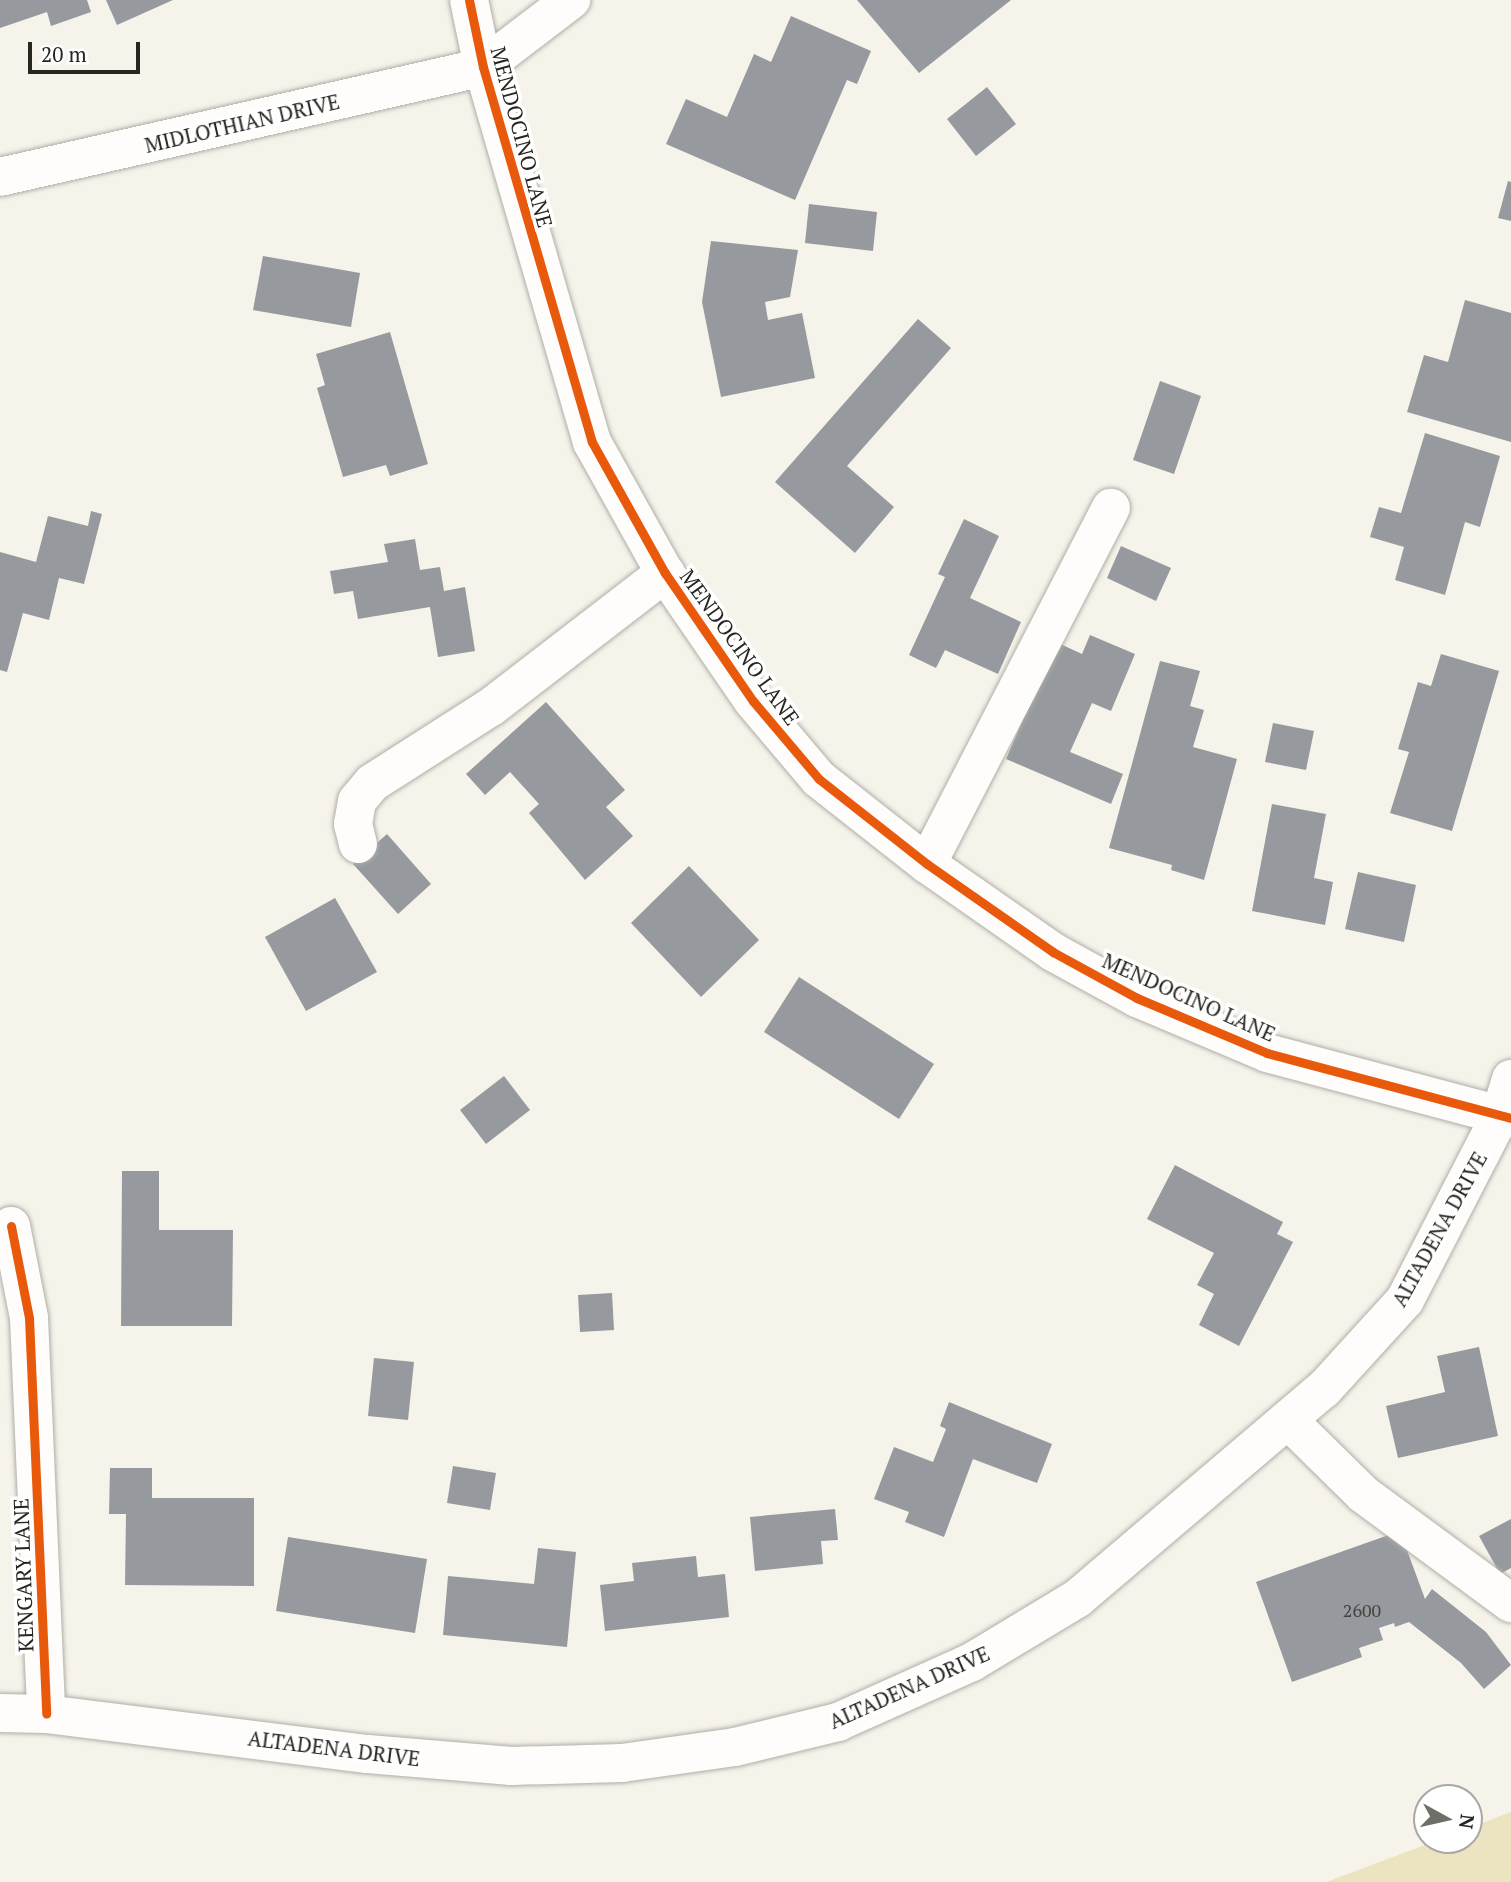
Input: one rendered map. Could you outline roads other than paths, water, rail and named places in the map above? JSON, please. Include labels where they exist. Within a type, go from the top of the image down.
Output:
[{"type":"street","name":"MENDOCINO LANE","points":[[469,0],[483,67],[583,421],[665,573],[753,701],[819,779],[927,864],[1054,952],[1137,998],[1266,1053],[1505,1118]]},
{"type":"street","points":[[483,67],[572,0]]},
{"type":"street","name":"MIDLOTHIAN DRIVE","points":[[0,177],[483,67]]},
{"type":"street","points":[[927,864],[1111,508]]},
{"type":"street","points":[[358,844],[353,824],[357,801],[372,783],[491,707],[665,573]]},
{"type":"street","name":"ALTADENA DRIVE","points":[[0,1713],[46,1714],[368,1754],[512,1766],[622,1763],[761,1741],[838,1722],[972,1662],[1078,1598],[1324,1390],[1405,1300],[1505,1118],[1511,1079]]},
{"type":"street","name":"KENGARY LANE","points":[[11,1226],[30,1318],[46,1714]]},
{"type":"street","points":[[1288,1420],[1363,1494],[1511,1603]]}]
